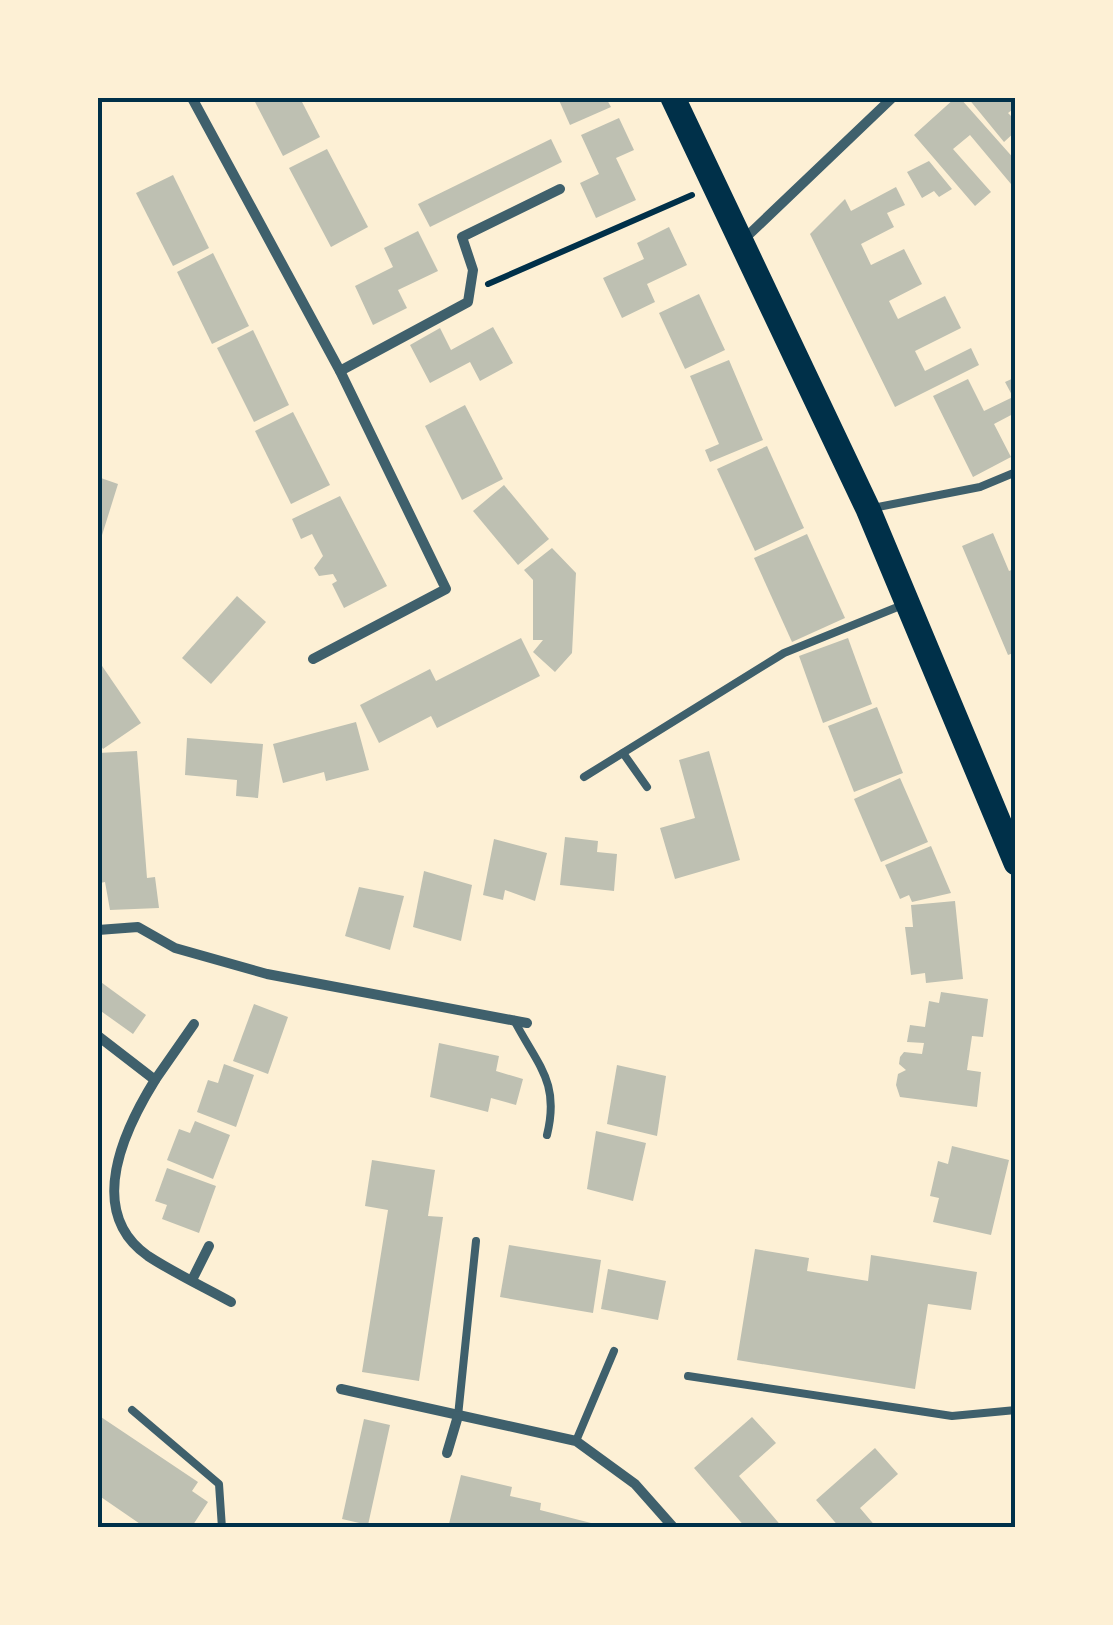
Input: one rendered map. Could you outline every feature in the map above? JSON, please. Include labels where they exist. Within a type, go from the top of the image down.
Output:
[{"type":"main road","points":[[673,98],[868,509],[1016,862]]},
{"type":"street","points":[[192,98],[340,370],[446,589],[313,659]]},
{"type":"street","points":[[740,242],[892,98]]},
{"type":"street","points":[[340,370],[468,302],[473,291],[473,270],[462,237],[560,189]]},
{"type":"street","points":[[98,930],[138,926],[175,948],[267,974],[527,1022]]},
{"type":"street","points":[[194,1024],[132,1118],[114,1168],[117,1214],[144,1254],[231,1302]]},
{"type":"street","points":[[98,1036],[154,1080]]},
{"type":"street","points":[[192,1280],[209,1246]]},
{"type":"street","points":[[341,1388],[576,1441],[636,1484],[674,1528]]},
{"type":"street","points":[[447,1453],[458,1416]]},
{"type":"lane","points":[[868,509],[980,487],[1016,472]]},
{"type":"lane","points":[[584,777],[784,653],[909,602]]},
{"type":"lane","points":[[623,753],[647,787]]},
{"type":"lane","points":[[514,1020],[549,1084],[554,1104],[547,1135]]},
{"type":"lane","points":[[458,1416],[476,1241]]},
{"type":"lane","points":[[576,1441],[614,1351]]},
{"type":"lane","points":[[688,1376],[952,1416],[1016,1410]]},
{"type":"lane","points":[[132,1410],[220,1484],[222,1528]]},
{"type":"path","points":[[473,291],[714,186]]},
{"type":"building","points":[[253,98],[300,98],[320,137],[283,156]]},
{"type":"building","points":[[558,98],[606,98],[611,107],[570,125]]},
{"type":"building","points":[[955,98],[960,98],[1016,161],[1016,190],[970,135],[953,149],[991,192],[975,206],[914,135]]},
{"type":"building","points":[[968,98],[1016,98],[1016,107],[1008,113],[1016,121],[1016,131],[1004,142]]},
{"type":"building","points":[[619,118],[634,150],[616,158],[636,200],[596,218],[580,183],[599,174],[581,135]]},
{"type":"building","points":[[551,139],[562,162],[430,227],[418,204]]},
{"type":"building","points":[[327,149],[368,227],[331,247],[289,168]]},
{"type":"building","points":[[929,161],[952,189],[939,197],[934,191],[922,198],[907,172]]},
{"type":"building","points":[[173,175],[209,248],[173,266],[136,193]]},
{"type":"building","points":[[896,187],[905,205],[887,213],[894,227],[861,244],[871,265],[904,249],[922,284],[889,301],[898,319],[945,296],[961,328],[915,351],[925,371],[971,348],[979,365],[895,407],[810,234],[845,199],[851,211]]},
{"type":"building","points":[[669,227],[687,265],[647,284],[655,302],[622,318],[603,278],[644,259],[637,243]]},
{"type":"building","points":[[418,231],[438,271],[398,290],[407,308],[373,325],[355,286],[393,267],[384,248]]},
{"type":"building","points":[[213,253],[249,326],[212,344],[177,272]]},
{"type":"building","points":[[699,294],[725,350],[685,369],[659,313]]},
{"type":"building","points":[[493,327],[513,363],[480,381],[470,362],[430,383],[410,345],[440,328],[451,350]]},
{"type":"building","points":[[253,330],[289,405],[254,422],[217,348]]},
{"type":"building","points":[[729,360],[763,440],[710,462],[705,450],[719,444],[690,376]]},
{"type":"building","points":[[1016,377],[1016,420],[1013,414],[994,424],[1011,457],[973,477],[933,396],[968,379],[984,411],[1013,397],[1005,382]]},
{"type":"building","points":[[465,405],[503,479],[462,500],[425,426]]},
{"type":"building","points":[[293,412],[330,485],[291,504],[255,431]]},
{"type":"building","points":[[767,446],[804,528],[755,551],[717,469]]},
{"type":"building","points":[[98,477],[118,484],[98,548]]},
{"type":"building","points":[[504,485],[549,539],[518,565],[473,511]]},
{"type":"building","points":[[340,496],[387,586],[344,608],[332,584],[337,581],[333,574],[319,576],[314,568],[323,556],[312,534],[301,539],[292,519]]},
{"type":"building","points":[[993,533],[1009,571],[1016,568],[1016,652],[1008,655],[962,546]]},
{"type":"building","points":[[807,534],[845,618],[792,642],[754,558]]},
{"type":"building","points":[[552,548],[576,573],[572,653],[555,672],[533,652],[543,640],[533,640],[533,580],[524,570]]},
{"type":"building","points":[[237,596],[266,622],[211,684],[182,658]]},
{"type":"building","points":[[521,638],[540,676],[437,728],[431,716],[379,743],[360,705],[430,669],[436,681]]},
{"type":"building","points":[[848,638],[872,704],[823,723],[799,656]]},
{"type":"building","points":[[98,660],[141,723],[103,749],[98,741]]},
{"type":"building","points":[[877,707],[903,773],[854,792],[828,726]]},
{"type":"building","points":[[356,722],[369,770],[326,781],[324,772],[283,783],[273,744]]},
{"type":"building","points":[[187,738],[263,744],[258,798],[236,796],[237,780],[185,775]]},
{"type":"building","points":[[137,751],[147,878],[155,877],[159,908],[110,910],[105,882],[100,883],[98,753]]},
{"type":"building","points":[[709,751],[740,860],[675,879],[660,828],[695,818],[679,760]]},
{"type":"building","points":[[900,778],[928,842],[881,862],[854,799]]},
{"type":"building","points":[[565,837],[598,841],[597,852],[617,854],[614,891],[560,885]]},
{"type":"building","points":[[494,839],[547,853],[535,901],[505,890],[503,900],[483,895]]},
{"type":"building","points":[[931,846],[951,893],[912,902],[909,895],[900,899],[885,865]]},
{"type":"building","points":[[424,871],[472,885],[461,941],[413,927]]},
{"type":"building","points":[[359,887],[404,896],[390,950],[345,936]]},
{"type":"building","points":[[955,901],[963,979],[926,983],[925,973],[911,975],[905,927],[913,927],[911,905]]},
{"type":"building","points":[[98,980],[146,1015],[133,1034],[98,1009]]},
{"type":"building","points":[[941,992],[988,999],[983,1037],[972,1036],[967,1070],[981,1072],[977,1107],[900,1097],[896,1085],[898,1074],[906,1070],[899,1064],[904,1052],[922,1054],[924,1043],[907,1042],[910,1025],[925,1027],[929,1001],[939,1003]]},
{"type":"building","points":[[254,1004],[288,1017],[268,1074],[233,1061]]},
{"type":"building","points":[[439,1043],[499,1056],[496,1071],[523,1079],[516,1105],[491,1098],[488,1112],[430,1097]]},
{"type":"building","points":[[224,1064],[254,1075],[236,1127],[197,1112],[208,1080],[218,1083]]},
{"type":"building","points":[[617,1065],[666,1076],[657,1136],[607,1124]]},
{"type":"building","points":[[195,1121],[230,1135],[213,1179],[167,1160],[179,1129],[190,1133]]},
{"type":"building","points":[[596,1131],[646,1143],[633,1201],[587,1189]]},
{"type":"building","points":[[952,1146],[1009,1160],[991,1235],[933,1222],[939,1198],[930,1196],[938,1161],[948,1164]]},
{"type":"building","points":[[372,1160],[435,1170],[428,1216],[443,1217],[419,1381],[362,1372],[388,1210],[365,1206]]},
{"type":"building","points":[[167,1168],[216,1186],[199,1233],[162,1219],[167,1205],[155,1201]]},
{"type":"building","points":[[509,1245],[601,1260],[593,1313],[500,1297]]},
{"type":"building","points":[[755,1249],[809,1258],[807,1271],[868,1281],[871,1255],[977,1272],[971,1310],[928,1304],[915,1389],[737,1360]]},
{"type":"building","points":[[608,1269],[666,1281],[658,1320],[601,1309]]},
{"type":"building","points":[[98,1415],[198,1482],[192,1491],[208,1502],[191,1528],[146,1528],[98,1495]]},
{"type":"building","points":[[752,1417],[776,1443],[739,1476],[783,1528],[746,1528],[694,1468]]},
{"type":"building","points":[[364,1419],[390,1425],[368,1525],[342,1519]]},
{"type":"building","points":[[875,1448],[898,1474],[860,1508],[877,1528],[840,1528],[816,1500]]},
{"type":"building","points":[[461,1475],[512,1487],[510,1496],[541,1503],[540,1510],[591,1523],[590,1528],[448,1528]]}]
